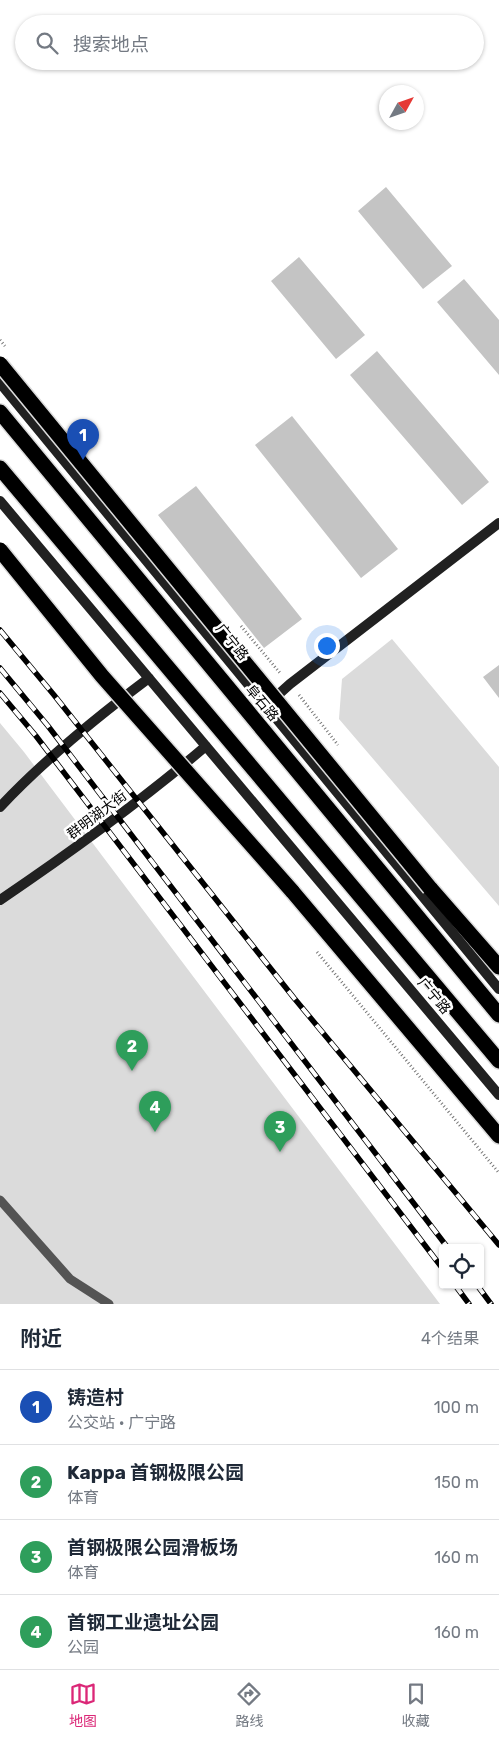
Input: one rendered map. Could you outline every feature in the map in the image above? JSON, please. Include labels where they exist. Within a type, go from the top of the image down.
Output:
[{"type":"highway","points":[[0,364],[430,888],[499,967]]},
{"type":"highway","name":"阜石路","points":[[0,412],[499,1015]]},
{"type":"highway","points":[[0,468],[499,1061]]},
{"type":"highway","points":[[0,550],[102,676],[292,891],[499,1136]]},
{"type":"street","name":"广宁路","points":[[0,383],[499,989]]},
{"type":"street","name":"广宁路","points":[[0,501],[499,1095]]},
{"type":"street","points":[[266,706],[290,684],[499,524]]},
{"type":"street","points":[[0,807],[16,789],[108,709],[149,678]]},
{"type":"street","name":"群明湖大街","points":[[0,900],[66,855],[166,780],[206,746]]},
{"type":"lane","points":[[0,1200],[70,1279],[109,1304]]},
{"type":"shaded area","points":[[392,639],[499,767],[499,906],[339,719],[342,679]]},
{"type":"shaded area","points":[[0,723],[24,752],[440,1304],[0,1304]]},
{"type":"building","points":[[386,187],[452,266],[423,289],[358,211]]},
{"type":"building","points":[[299,257],[365,335],[336,359],[271,281]]},
{"type":"building","points":[[464,279],[499,320],[499,375],[437,302]]},
{"type":"building","points":[[377,351],[489,482],[462,505],[350,375]]},
{"type":"building","points":[[292,416],[398,549],[361,578],[255,445]]},
{"type":"building","points":[[196,486],[302,619],[264,648],[158,515]]},
{"type":"building","points":[[499,665],[499,698],[483,677]]},
{"type":"railway","points":[[0,630],[54,695],[294,998],[499,1245]]},
{"type":"railway","points":[[0,668],[48,726],[445,1244]]},
{"type":"railway","points":[[0,693],[36,736],[439,1264]]},
{"type":"railway","points":[[458,1289],[469,1304]]},
{"type":"railway","points":[[480,1289],[491,1304]]},
{"type":"place","name":"铸造村","points":[[83,460]]},
{"type":"place","name":"Kappa 首钢极限公园","points":[[132,1071]]},
{"type":"place","name":"首钢工业遗址公园","points":[[155,1132]]},
{"type":"place","name":"首钢极限公园滑板场","points":[[280,1152]]}]
